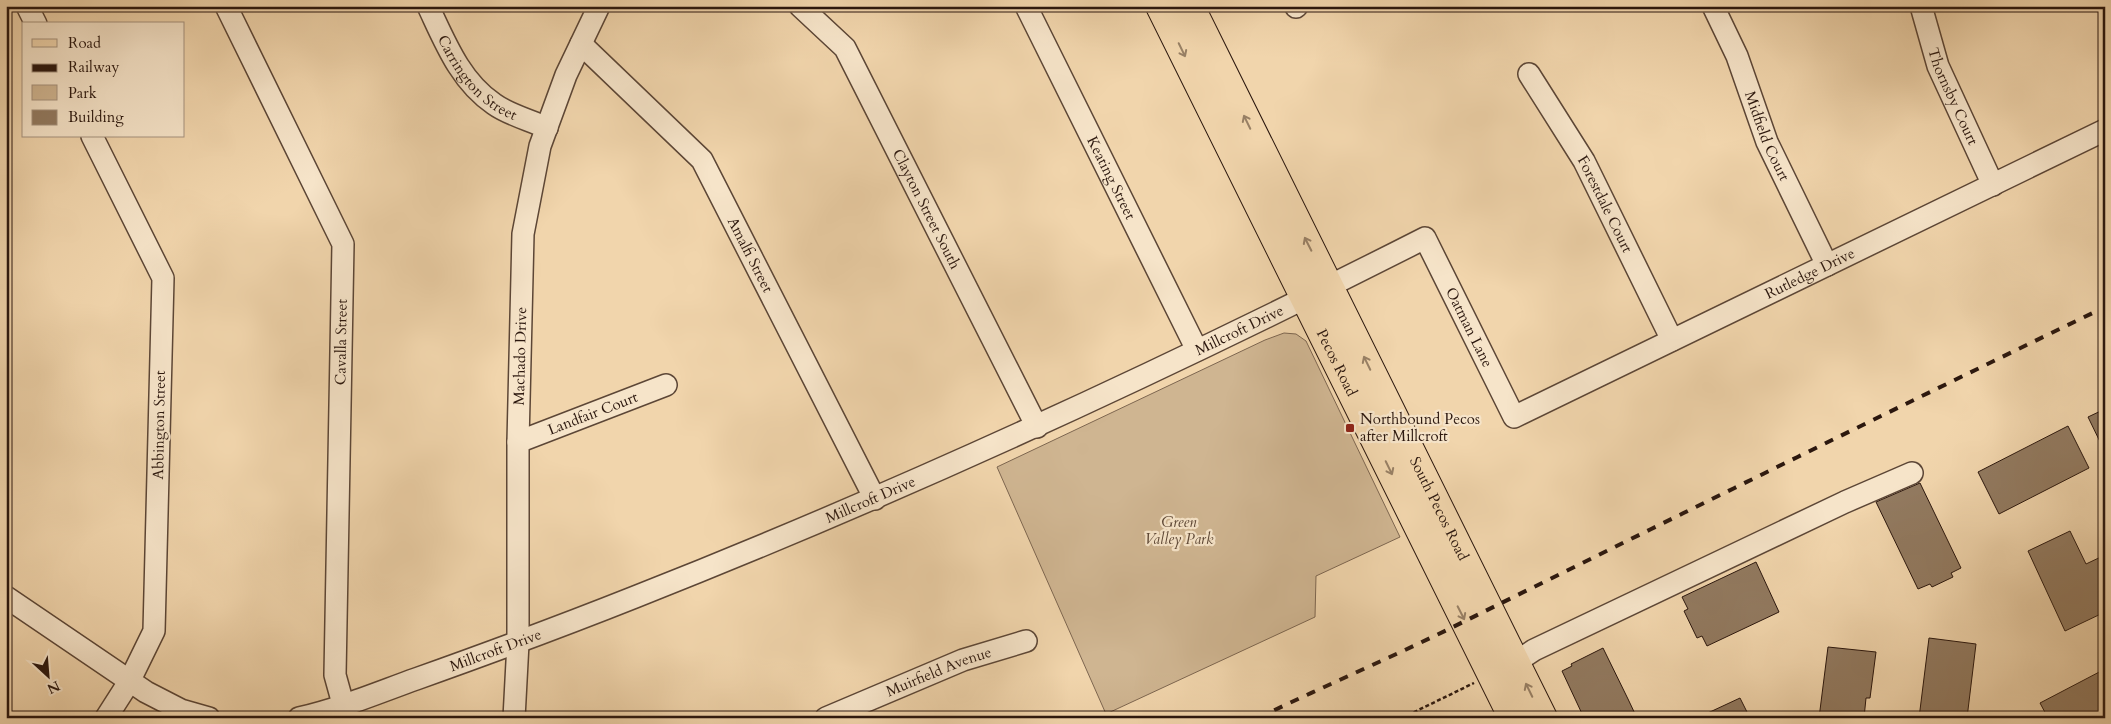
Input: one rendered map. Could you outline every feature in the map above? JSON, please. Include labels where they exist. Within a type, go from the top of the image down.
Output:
[{"type":"main road","name":"Pecos Road","points":[[1160,6],[1513,718]]},
{"type":"main road","name":"South Pecos Road","points":[[1190,6],[1543,718]]},
{"type":"street","points":[[27,6],[35,22]]},
{"type":"street","name":"Cavalla Street","points":[[226,6],[343,244],[336,675],[344,704]]},
{"type":"street","name":"Carrington Street","points":[[428,6],[458,67],[473,88],[495,105],[547,128]]},
{"type":"street","name":"Machado Drive","points":[[514,718],[518,643],[518,442],[523,234],[540,146],[566,75],[599,6]]},
{"type":"street","name":"Clayton Street South","points":[[800,6],[845,48],[1037,427]]},
{"type":"street","name":"Keating Street","points":[[1026,6],[1197,350]]},
{"type":"street","name":"Midfield Court","points":[[1713,6],[1737,56],[1767,142],[1826,265]]},
{"type":"street","name":"Thornsby Court","points":[[1920,6],[1938,66],[1992,185]]},
{"type":"street","name":"Amalfi Street","points":[[581,44],[702,160],[875,499]]},
{"type":"street","name":"Forestdale Court","points":[[1529,74],[1584,161],[1672,340]]},
{"type":"street","name":"Rutledge Drive","points":[[1514,417],[2105,130]]},
{"type":"street","name":"Abbington Street","points":[[93,138],[163,278],[154,631],[129,682],[106,718]]},
{"type":"street","name":"Millcroft Drive","points":[[299,718],[518,643],[875,499],[1037,427],[1330,287],[1425,238]]},
{"type":"street","name":"Oatman Lane","points":[[1425,238],[1514,417]]},
{"type":"street","name":"Landfair Court","points":[[518,442],[666,384]]},
{"type":"street","points":[[1516,662],[1534,650],[1845,502],[1912,473]]},
{"type":"street","points":[[6,597],[129,682],[175,707],[209,718]]},
{"type":"street","name":"Muirfield Avenue","points":[[826,718],[963,660],[1026,641]]},
{"type":"path","points":[[1402,718],[1475,682]]},
{"type":"green space","name":"Green Valley Park","points":[[1284,333],[1296,334],[1306,341],[1400,537],[1316,576],[1315,617],[1106,714],[997,467],[1265,340]]},
{"type":"building","points":[[2105,409],[2105,452],[2088,417]]},
{"type":"building","points":[[2068,426],[2089,468],[1999,514],[1978,472]]},
{"type":"building","points":[[1920,483],[1961,568],[1951,573],[1953,577],[1932,587],[1930,584],[1918,589],[1876,502]]},
{"type":"building","points":[[2070,531],[2086,564],[2105,555],[2105,612],[2065,631],[2028,551]]},
{"type":"building","points":[[1756,562],[1779,612],[1707,646],[1702,636],[1697,638],[1684,611],[1688,609],[1682,597]]},
{"type":"building","points":[[1929,638],[1976,644],[1967,718],[1919,718]]},
{"type":"building","points":[[1828,647],[1876,652],[1870,698],[1866,698],[1864,718],[1819,718]]},
{"type":"building","points":[[1603,648],[1637,718],[1584,718],[1562,671],[1572,666],[1571,664]]},
{"type":"building","points":[[2105,669],[2105,718],[2048,718],[2040,703]]},
{"type":"building","points":[[1740,698],[1750,718],[1697,718]]},
{"type":"railway","points":[[1258,718],[1451,628],[2105,307]]},
{"type":"place","name":"Northbound Pecos after Millcroft","points":[[1350,428]]}]
